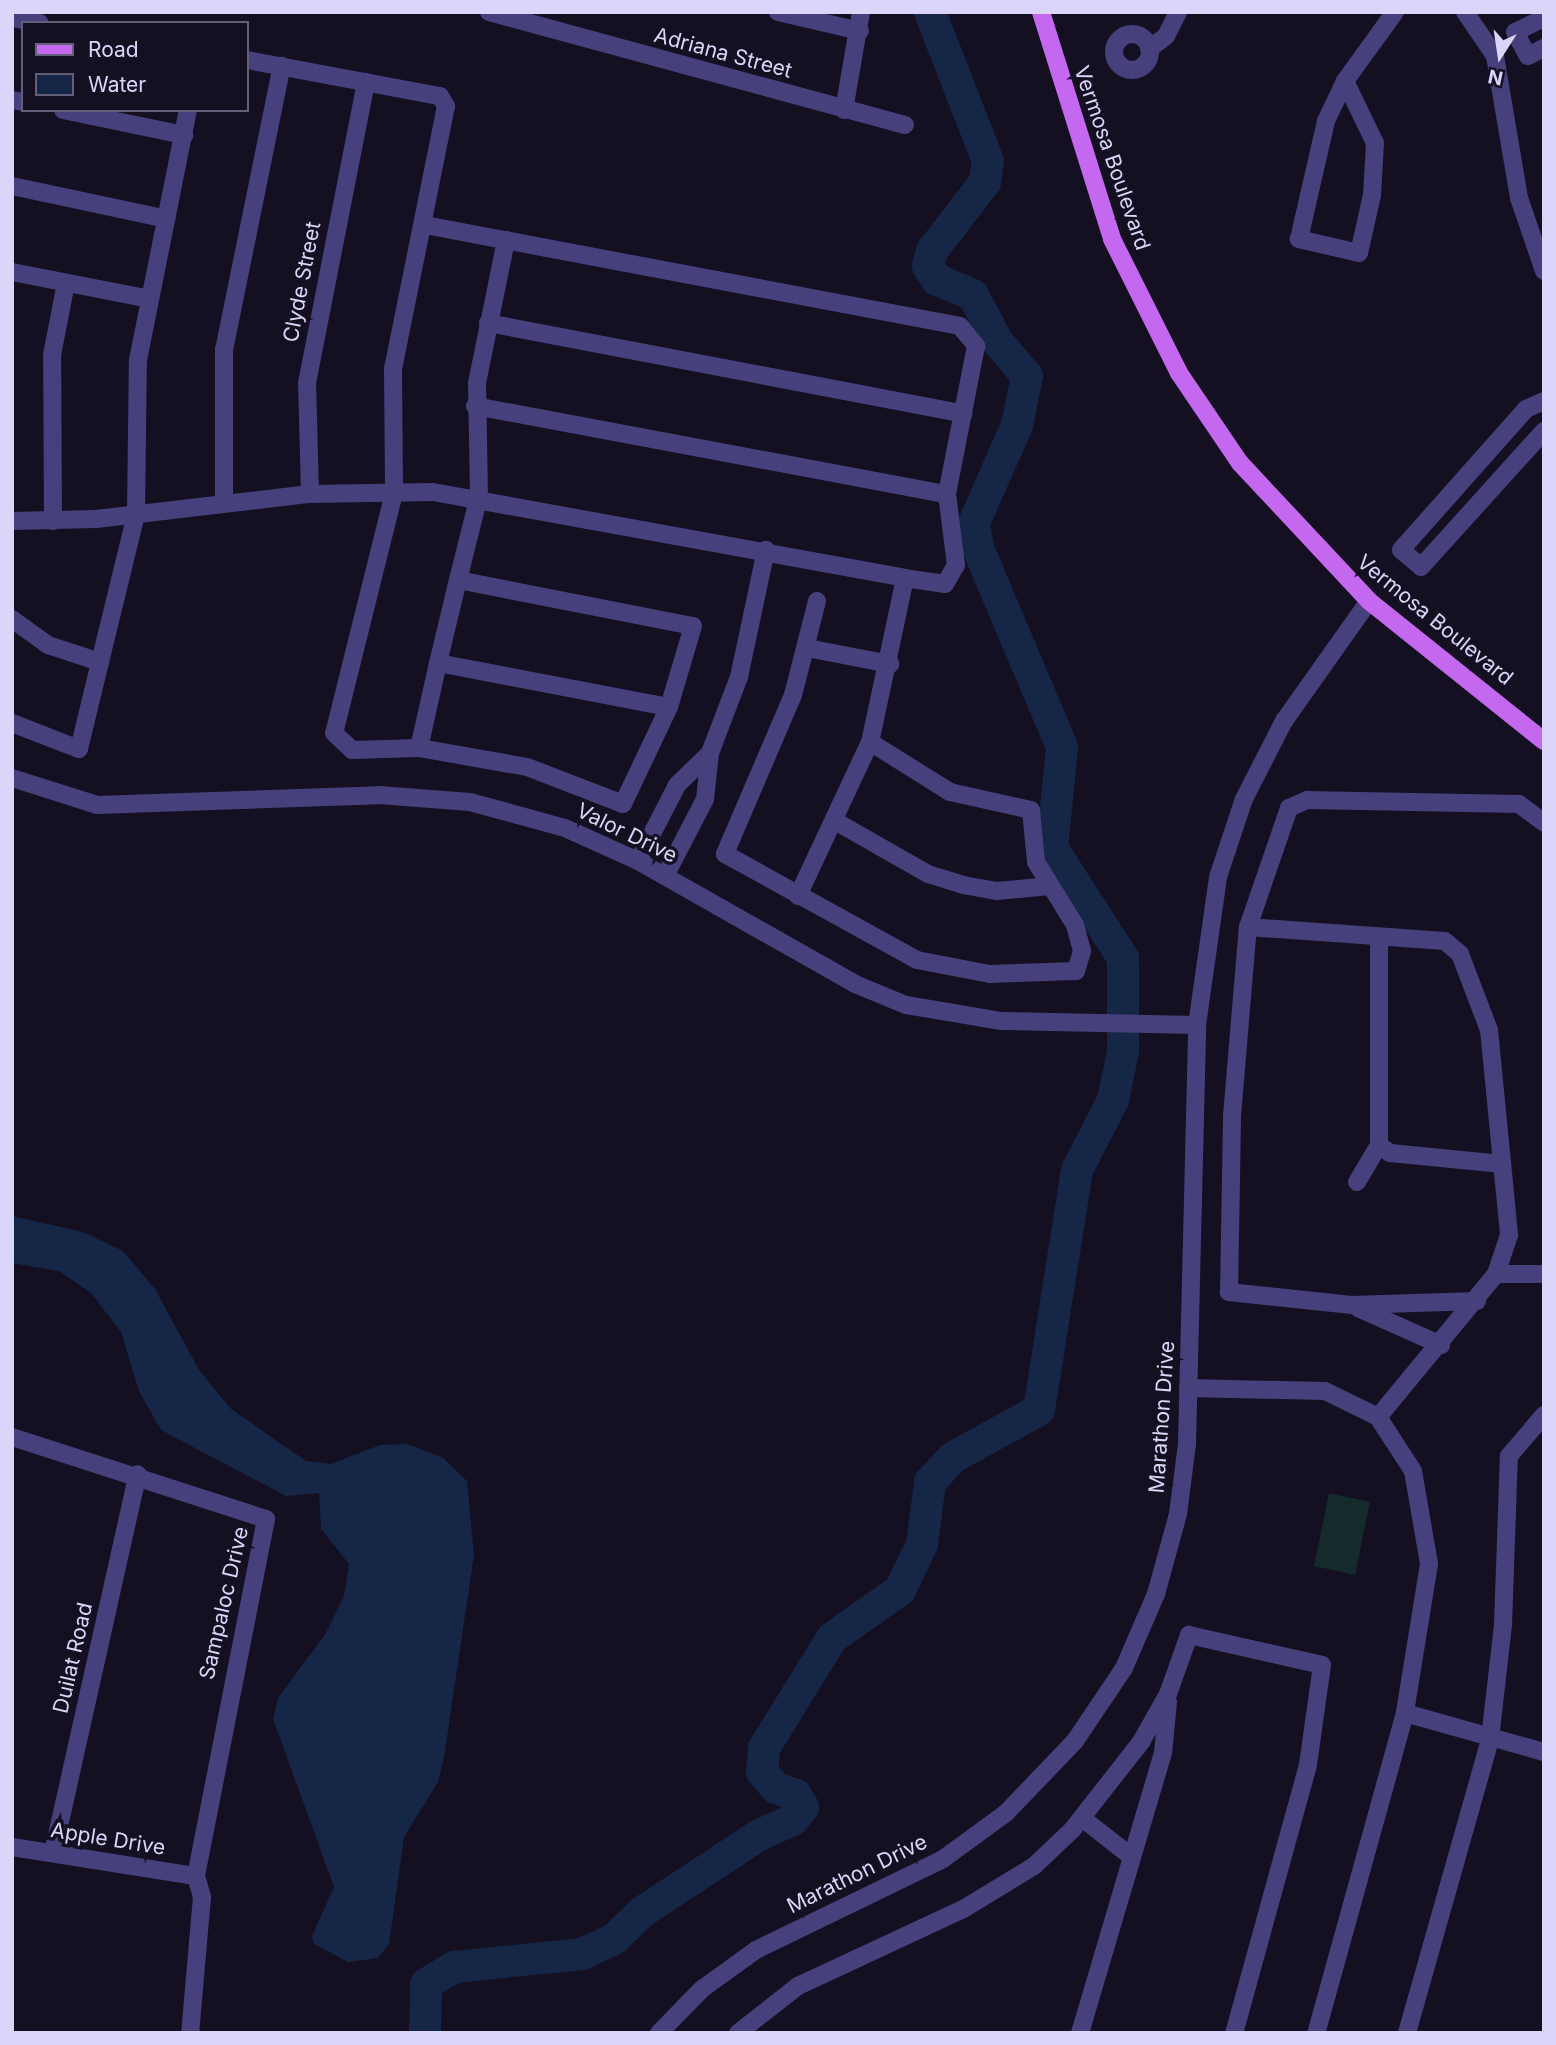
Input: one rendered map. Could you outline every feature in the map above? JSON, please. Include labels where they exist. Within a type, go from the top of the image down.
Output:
[{"type":"main road","name":"Vermosa Boulevard","points":[[1041,12],[1112,239],[1179,373],[1240,463],[1369,601],[1544,741]]},
{"type":"street","name":"Adriana Street","points":[[489,12],[905,125]]},
{"type":"street","points":[[778,12],[860,32]]},
{"type":"street","points":[[844,110],[860,32],[861,12]]},
{"type":"street","points":[[1149,49],[1166,36],[1178,12]]},
{"type":"street","points":[[1345,81],[1375,143],[1372,195],[1359,253],[1299,239],[1326,121],[1345,81],[1395,12]]},
{"type":"street","points":[[1465,12],[1495,55],[1544,271]]},
{"type":"street","points":[[1544,18],[1515,32],[1528,56],[1544,48]]},
{"type":"street","points":[[1495,55],[1519,43]]},
{"type":"street","points":[[248,60],[440,96],[446,106],[425,225],[393,370],[394,493],[334,733],[352,750],[419,748],[527,767],[623,804],[668,706],[693,626],[458,580]]},
{"type":"street","points":[[224,501],[224,351],[282,66]]},
{"type":"street","name":"Clyde Street","points":[[310,494],[307,383],[366,82]]},
{"type":"street","points":[[73,112],[184,135]]},
{"type":"street","points":[[12,723],[79,749],[136,514],[138,360],[188,112]]},
{"type":"street","points":[[12,186],[167,219]]},
{"type":"street","points":[[12,521],[53,521],[136,514],[224,501],[310,494],[479,496],[945,584],[956,565],[947,494],[976,346],[960,326],[425,225]]},
{"type":"street","points":[[419,748],[479,496],[475,406],[488,323],[506,240]]},
{"type":"street","points":[[12,272],[149,299]]},
{"type":"street","points":[[53,521],[52,355],[66,282]]},
{"type":"street","points":[[488,323],[963,414]]},
{"type":"street","points":[[1544,401],[1525,409],[1401,550],[1421,567],[1544,431]]},
{"type":"street","points":[[475,406],[947,494]]},
{"type":"street","points":[[666,876],[705,799],[710,753],[739,677],[766,550]]},
{"type":"street","points":[[798,896],[870,742],[890,664],[905,578]]},
{"type":"street","points":[[817,601],[807,648],[779,733],[725,854],[918,961],[963,971],[1051,976],[1076,971],[1082,951],[1075,925],[1036,862],[1031,810],[950,792],[870,742]]},
{"type":"street","name":"Marathon Drive","points":[[659,2033],[702,1989],[756,1950],[943,1859],[1006,1814],[1075,1741],[1124,1668],[1156,1594],[1178,1514],[1188,1388],[1197,1026],[1217,877],[1244,799],[1284,721],[1369,601]]},
{"type":"street","points":[[12,620],[48,645],[100,662]]},
{"type":"street","points":[[807,648],[890,664]]},
{"type":"street","points":[[438,663],[668,706]]},
{"type":"street","points":[[638,861],[677,785],[710,753]]},
{"type":"street","name":"Valor Drive","points":[[12,778],[97,804],[379,795],[470,802],[565,828],[638,861],[855,984],[906,1005],[961,1018],[1197,1026]]},
{"type":"street","points":[[1477,1301],[1352,1305],[1229,1292],[1232,1115],[1248,927],[1289,808],[1307,800],[1519,804],[1544,823]]},
{"type":"street","points":[[835,821],[928,874],[963,885],[997,891],[1050,886]]},
{"type":"street","points":[[1248,927],[1379,939],[1445,941],[1460,954],[1489,1030],[1508,1236],[1496,1274],[1477,1301],[1378,1417]]},
{"type":"street","points":[[1357,1182],[1379,1145],[1379,939]]},
{"type":"street","points":[[1379,1145],[1390,1153],[1502,1164]]},
{"type":"street","points":[[1496,1274],[1544,1273]]},
{"type":"street","points":[[1352,1305],[1441,1345]]},
{"type":"street","points":[[1188,1388],[1325,1391],[1378,1417],[1413,1471],[1429,1564],[1405,1713],[1316,2033]]},
{"type":"street","points":[[1407,2033],[1490,1739],[1503,1625],[1509,1457],[1544,1415]]},
{"type":"street","name":"Sampaloc Drive","points":[[13,1439],[138,1474],[266,1520],[196,1876]]},
{"type":"street","name":"Duilat Road","points":[[53,1853],[138,1474]]},
{"type":"street","points":[[738,2033],[798,1986],[965,1908],[1034,1866],[1082,1818],[1135,1751],[1168,1694],[1189,1635],[1322,1665],[1308,1765],[1234,2033]]},
{"type":"street","points":[[1080,2033],[1163,1753],[1168,1694]]},
{"type":"street","points":[[1405,1713],[1544,1752]]},
{"type":"street","points":[[1082,1818],[1132,1857]]},
{"type":"street","name":"Apple Drive","points":[[12,1847],[196,1876]]},
{"type":"street","points":[[190,2033],[202,1896],[196,1876]]},
{"type":"green space","points":[[1329,1493],[1370,1502],[1355,1575],[1314,1566]]},
{"type":"water","points":[[12,1216],[83,1232],[123,1251],[155,1289],[199,1370],[231,1409],[306,1461],[331,1464],[380,1445],[407,1444],[443,1458],[467,1481],[474,1555],[444,1757],[438,1782],[404,1837],[389,1944],[378,1958],[348,1962],[314,1944],[312,1936],[334,1887],[273,1719],[278,1698],[326,1633],[344,1596],[349,1564],[321,1529],[319,1493],[286,1496],[161,1430],[139,1391],[121,1332],[91,1293],[59,1271],[12,1263]]},
{"type":"waterway","points":[[425,2033],[426,1984],[454,1967],[582,1954],[614,1939],[642,1912],[759,1835],[793,1820],[803,1807],[796,1795],[776,1788],[762,1772],[764,1748],[832,1638],[900,1590],[922,1544],[930,1482],[952,1458],[1039,1410],[1077,1170],[1113,1100],[1123,1052],[1123,958],[1052,848],[1062,747],[978,548],[974,523],[1017,425],[1027,376],[997,341],[973,295],[937,280],[928,266],[932,251],[985,182],[988,161],[930,12]]}]
